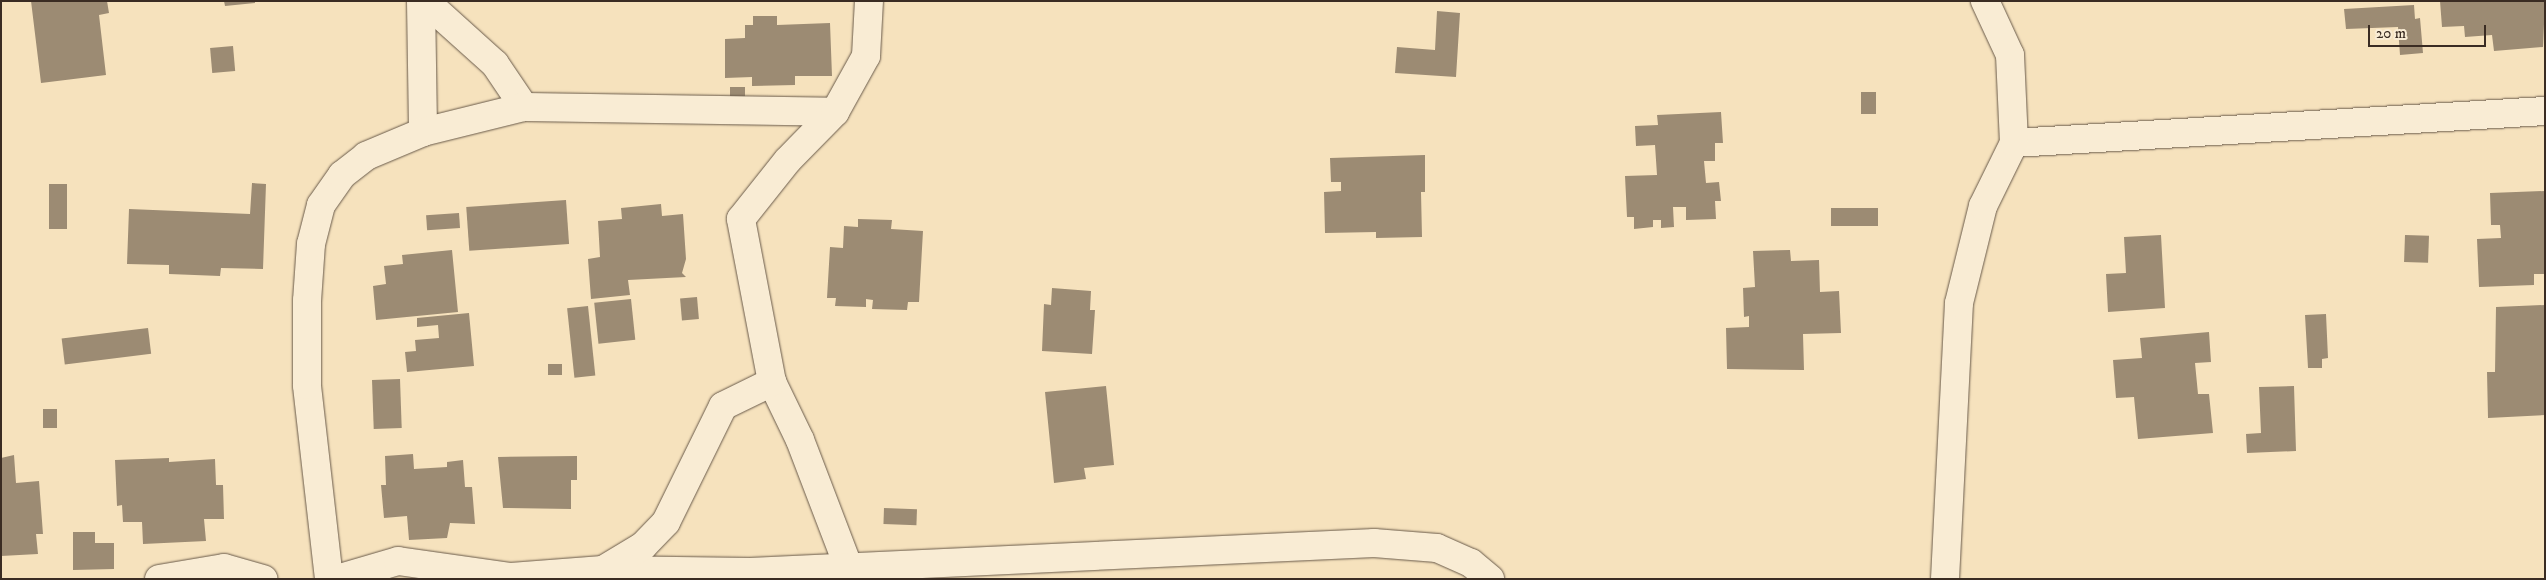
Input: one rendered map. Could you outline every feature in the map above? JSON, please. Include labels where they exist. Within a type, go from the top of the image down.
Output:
[{"type":"street","points":[[421,1],[423,132]]},
{"type":"street","points":[[425,1],[495,64],[524,107]]},
{"type":"street","points":[[850,573],[800,440],[772,382],[741,219],[788,160],[835,112],[866,56],[869,1]]},
{"type":"street","points":[[1944,579],[1959,303],[1983,206],[2014,143],[2010,55],[1985,1]]},
{"type":"street","points":[[329,579],[307,385],[307,301],[316,220],[330,190],[353,165],[366,156],[423,132],[524,107],[835,112]]},
{"type":"street","points":[[2014,143],[2545,110]]},
{"type":"street","points":[[603,570],[643,546],[666,522],[723,406],[772,382]]},
{"type":"street","points":[[338,579],[398,561],[511,577],[603,570],[703,575],[850,573],[1374,543],[1436,548],[1472,563],[1490,579]]},
{"type":"street","points":[[159,579],[224,568],[263,579]]},
{"type":"building","points":[[31,1],[107,1],[109,13],[99,15],[106,75],[41,83]]},
{"type":"building","points":[[224,1],[255,1],[255,3],[225,6]]},
{"type":"building","points":[[2440,1],[2545,1],[2543,47],[2494,51],[2492,35],[2465,37],[2464,26],[2442,27]]},
{"type":"building","points":[[2414,5],[2415,19],[2420,18],[2423,53],[2400,55],[2398,27],[2346,29],[2344,9]]},
{"type":"building","points":[[1437,11],[1460,13],[1456,77],[1395,73],[1397,47],[1435,50]]},
{"type":"building","points":[[753,16],[777,16],[777,25],[830,23],[832,76],[795,76],[795,85],[752,86],[752,77],[725,78],[725,39],[745,38],[745,25],[753,25]]},
{"type":"building","points":[[233,46],[235,71],[212,73],[210,48]]},
{"type":"building","points":[[730,87],[745,87],[745,100],[730,100]]},
{"type":"building","points":[[1861,92],[1876,92],[1876,114],[1861,114]]},
{"type":"building","points":[[1721,112],[1723,143],[1715,143],[1715,161],[1704,161],[1706,183],[1719,182],[1721,201],[1715,201],[1716,219],[1686,220],[1686,207],[1673,207],[1674,227],[1661,228],[1661,220],[1653,220],[1653,227],[1634,229],[1634,217],[1627,217],[1625,176],[1657,175],[1655,145],[1636,146],[1635,126],[1658,125],[1657,115]]},
{"type":"building","points":[[1425,155],[1425,192],[1421,192],[1422,237],[1376,238],[1376,232],[1325,233],[1324,192],[1341,191],[1341,182],[1331,182],[1330,158]]},
{"type":"building","points":[[252,183],[266,184],[263,269],[221,268],[220,276],[169,274],[169,265],[127,264],[129,209],[250,214]]},
{"type":"building","points":[[49,184],[67,184],[67,229],[49,229]]},
{"type":"building","points":[[2545,191],[2545,274],[2534,274],[2534,285],[2479,287],[2477,239],[2501,238],[2500,225],[2491,225],[2490,193]]},
{"type":"building","points":[[566,200],[569,244],[469,251],[466,207]]},
{"type":"building","points":[[661,204],[662,216],[683,214],[686,259],[682,273],[686,277],[628,280],[630,295],[591,299],[588,259],[600,257],[598,221],[622,219],[621,208]]},
{"type":"building","points":[[1831,208],[1878,208],[1878,226],[1831,226]]},
{"type":"building","points":[[459,213],[460,228],[427,230],[426,215]]},
{"type":"building","points":[[858,219],[892,220],[891,229],[923,231],[919,302],[908,302],[907,310],[872,309],[873,300],[866,299],[866,307],[835,306],[836,298],[827,298],[830,247],[843,248],[844,226],[858,227]]},
{"type":"building","points":[[2161,235],[2165,308],[2108,312],[2106,274],[2126,273],[2124,237]]},
{"type":"building","points":[[2405,235],[2429,236],[2428,263],[2404,262]]},
{"type":"building","points":[[452,250],[458,312],[376,320],[373,286],[386,284],[384,266],[403,264],[402,255]]},
{"type":"building","points":[[1790,250],[1791,261],[1819,260],[1820,292],[1839,291],[1841,333],[1803,334],[1804,370],[1727,369],[1726,328],[1749,327],[1749,316],[1744,317],[1743,288],[1755,287],[1753,251]]},
{"type":"building","points":[[1052,288],[1091,291],[1090,310],[1095,310],[1092,354],[1042,351],[1044,304],[1051,305]]},
{"type":"building","points":[[697,297],[699,319],[682,320],[680,298]]},
{"type":"building","points":[[631,299],[635,340],[598,344],[594,303]]},
{"type":"building","points":[[2545,305],[2545,415],[2488,418],[2487,372],[2495,372],[2496,307]]},
{"type":"building","points":[[588,306],[595,376],[574,378],[567,308]]},
{"type":"building","points":[[469,313],[474,366],[407,372],[405,352],[416,351],[415,340],[439,338],[438,325],[417,327],[417,318]]},
{"type":"building","points":[[2326,314],[2328,358],[2322,359],[2322,368],[2308,368],[2305,315]]},
{"type":"building","points":[[148,328],[151,354],[65,364],[62,339]]},
{"type":"building","points":[[2209,332],[2211,362],[2195,363],[2198,394],[2209,394],[2213,433],[2138,439],[2134,397],[2116,398],[2113,360],[2142,358],[2140,338]]},
{"type":"building","points":[[548,364],[562,364],[562,375],[548,375]]},
{"type":"building","points":[[400,379],[402,428],[374,429],[372,380]]},
{"type":"building","points":[[1106,386],[1114,465],[1084,468],[1086,479],[1054,483],[1045,392]]},
{"type":"building","points":[[2294,386],[2296,451],[2247,453],[2246,434],[2261,433],[2259,387]]},
{"type":"building","points":[[43,409],[57,409],[57,428],[43,428]]},
{"type":"building","points":[[413,454],[414,469],[447,467],[447,462],[463,460],[465,487],[472,487],[475,524],[450,523],[447,538],[409,540],[407,516],[384,518],[381,485],[386,485],[385,456]]},
{"type":"building","points":[[14,455],[16,483],[39,481],[43,534],[36,534],[38,554],[1,556],[1,458]]},
{"type":"building","points":[[577,456],[577,480],[571,480],[571,509],[503,508],[498,457]]},
{"type":"building","points":[[169,458],[169,462],[215,459],[216,485],[223,485],[224,519],[204,519],[206,541],[143,544],[142,522],[123,522],[122,505],[117,506],[115,460]]},
{"type":"building","points":[[884,508],[917,509],[916,525],[883,524]]},
{"type":"building","points":[[73,532],[95,532],[95,543],[114,543],[114,569],[73,570]]}]
